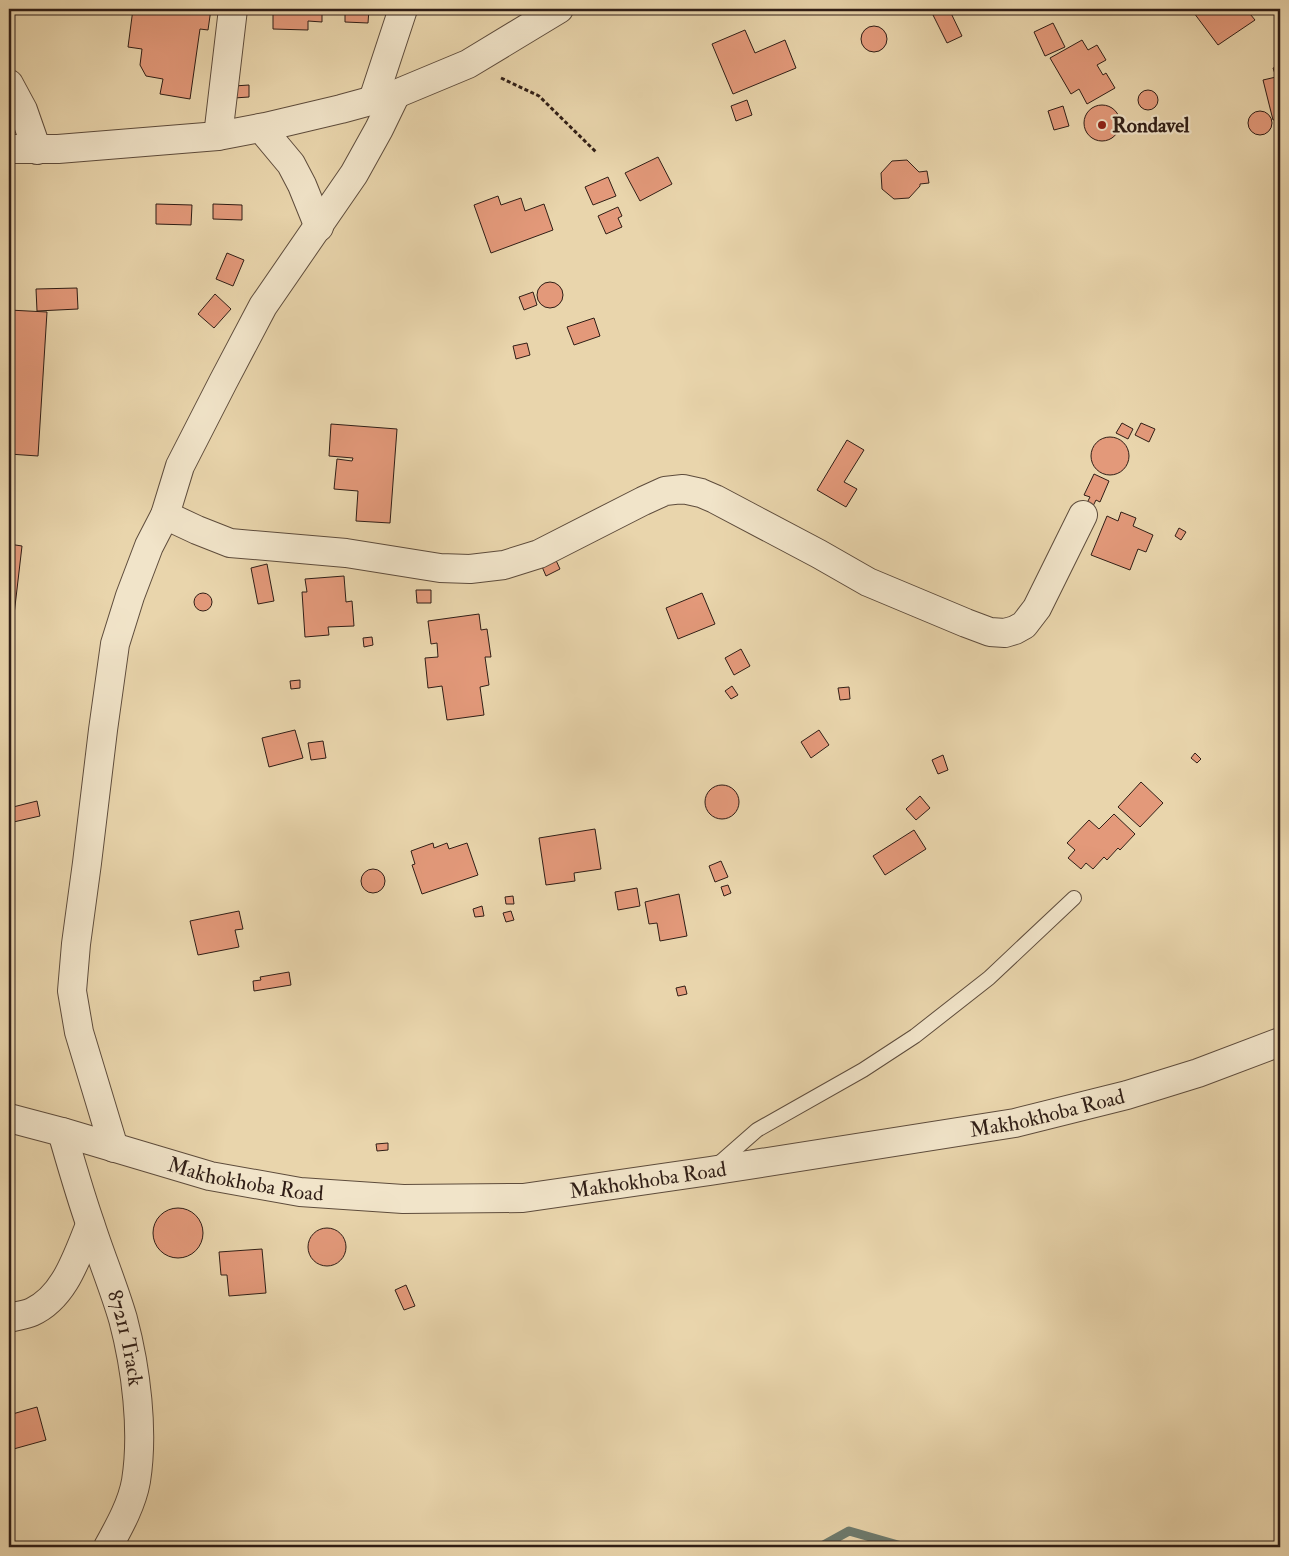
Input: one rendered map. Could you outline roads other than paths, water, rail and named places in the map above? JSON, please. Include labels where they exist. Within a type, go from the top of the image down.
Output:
[{"type":"street","points":[[218,136],[233,9]]},
{"type":"street","points":[[114,1148],[79,1032],[72,991],[76,944],[115,644],[130,596],[149,546],[165,515],[180,466],[258,315],[354,174],[379,129],[403,9]]},
{"type":"street","points":[[9,149],[58,149],[218,136],[341,110],[384,97],[468,64],[558,9]]},
{"type":"street","points":[[9,84],[22,110],[37,150]]},
{"type":"street","points":[[261,128],[291,164],[302,184],[319,227]]},
{"type":"street","points":[[165,515],[230,543],[346,552],[440,568],[470,569],[504,565],[538,554],[665,491],[683,489],[701,493],[715,499],[868,582],[892,593],[990,632],[1005,633],[1016,630],[1024,625],[1037,608],[1083,515]]},
{"type":"street","name":"Makhokhoba Road","points":[[9,1118],[210,1176],[300,1192],[403,1199],[523,1198],[710,1171],[1015,1122],[1127,1095],[1198,1073],[1280,1042]]},
{"type":"street","name":"87211 Track","points":[[62,1132],[90,1225],[123,1320],[138,1412],[139,1453],[136,1482],[125,1514],[108,1547]]},
{"type":"street","points":[[9,1318],[32,1311],[51,1299],[68,1277],[90,1225]]},
{"type":"lane","points":[[710,1171],[757,1130],[863,1070],[915,1036],[989,978],[1074,898]]},
{"type":"waterway","points":[[820,1547],[849,1531],[905,1547]]},
{"type":"place","name":"Rondavel","points":[[1102,125]]}]
